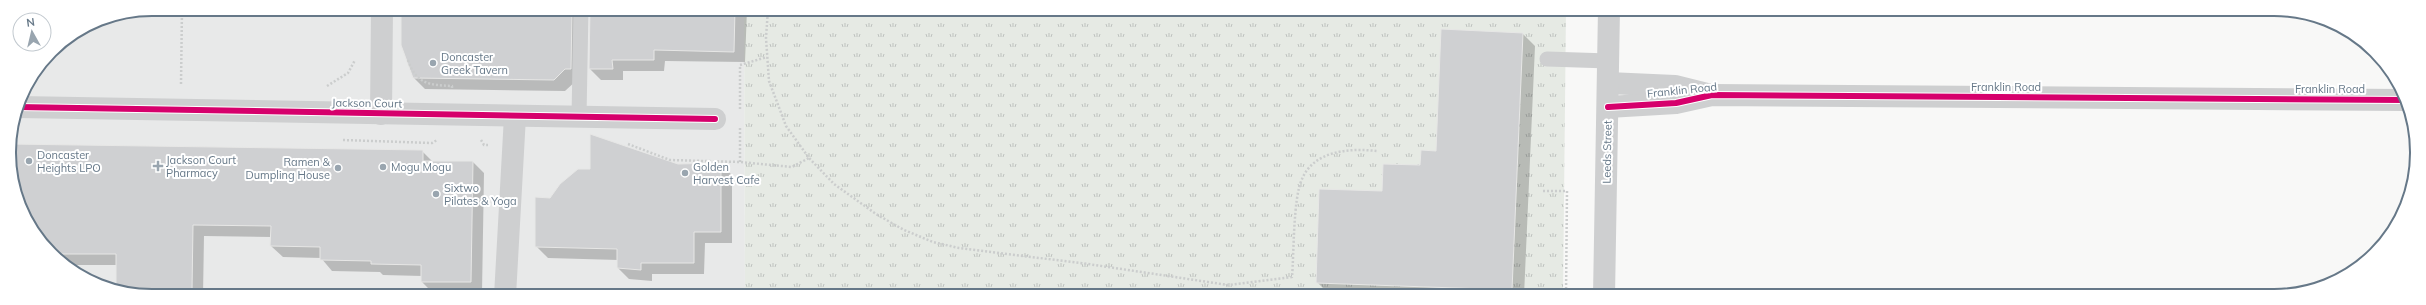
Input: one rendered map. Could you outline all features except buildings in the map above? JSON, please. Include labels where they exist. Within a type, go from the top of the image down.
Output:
[{"type":"street","name":"Jackson Court","points":[[381,114],[382,16]]},
{"type":"street","name":"Leeds Street","points":[[1604,289],[1609,16]]},
{"type":"street","name":"Franklin Road","points":[[1608,82],[1675,86],[1712,96]]},
{"type":"street","name":"Franklin Road","points":[[1608,107],[1676,103],[1712,96],[2399,100]]},
{"type":"street","name":"Jackson Court","points":[[24,107],[716,120]]},
{"type":"street","points":[[505,289],[515,116]]},
{"type":"lane","points":[[579,117],[581,16]]},
{"type":"lane","points":[[1547,59],[1609,61]]},
{"type":"path","points":[[181,110],[182,16]]},
{"type":"path","points":[[768,16],[767,57],[769,81],[786,126],[808,158],[834,184],[876,214],[904,230],[934,242],[959,248],[1088,264],[1228,285],[1292,280],[1298,201],[1302,178],[1316,163],[1328,155],[1352,149],[1377,151]]},
{"type":"path","points":[[406,54],[412,72],[428,85],[452,86],[453,115]]},
{"type":"path","points":[[740,117],[740,65],[767,57]]},
{"type":"path","points":[[740,124],[740,162]]},
{"type":"path","points":[[1542,191],[1567,191],[1566,289]]},
{"type":"shaded area","points":[[744,16],[745,289],[144,289],[100,279],[69,261],[62,255],[50,243],[34,221],[23,196],[17,170],[17,135],[26,100],[34,84],[44,69],[69,44],[100,26],[135,17]]},
{"type":"green space","points":[[744,16],[1566,16],[1563,289],[745,289]]},
{"type":"cycle path","points":[[1608,107],[1676,103],[1712,95],[2399,100]]},
{"type":"cycle path","points":[[24,107],[715,119]]},
{"type":"place","name":"Doncaster Greek Tavern","points":[[433,63]]},
{"type":"place","name":"Doncaster Heights LPO","points":[[29,161]]},
{"type":"place","name":"Jackson Court Pharmacy","points":[[158,166]]},
{"type":"place","name":"Mogu Mogu","points":[[383,167]]},
{"type":"place","name":"Ramen & Dumpling House","points":[[338,168]]},
{"type":"place","name":"Golden Harvest Cafe","points":[[685,173]]},
{"type":"place","name":"Sixtwo Pilates & Yoga","points":[[436,194]]}]
